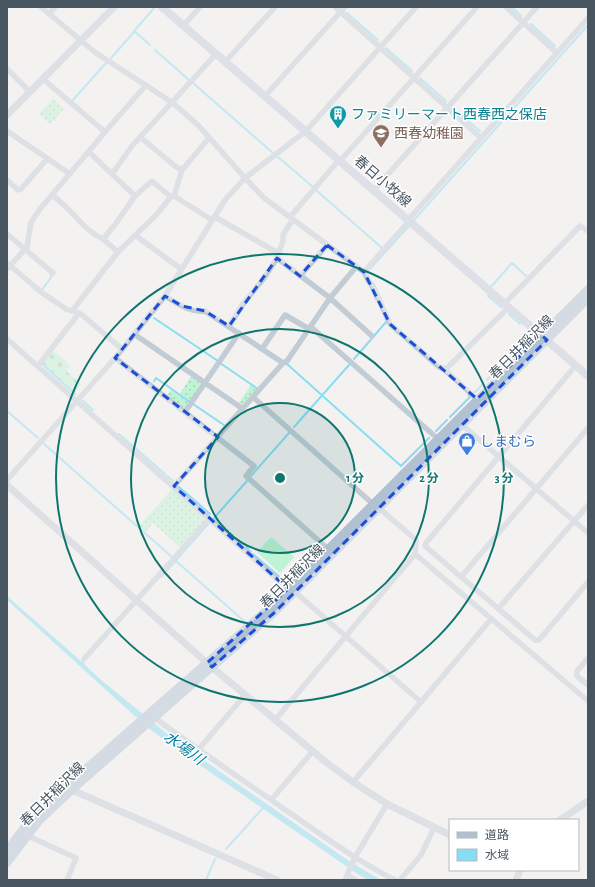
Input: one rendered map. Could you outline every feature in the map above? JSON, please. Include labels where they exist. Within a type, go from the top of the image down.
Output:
[{"type":"main road","name":"春日小牧線","points":[[162,7],[588,376]]},
{"type":"main road","name":"春日井稲沢線","points":[[291,591],[328,549],[462,425],[588,289]]},
{"type":"main road","name":"春日井稲沢線","points":[[7,850],[29,821],[65,787],[152,717],[210,665],[264,612],[291,591],[376,506],[477,399],[544,337],[588,299]]},
{"type":"main road","name":"春日井稲沢線","points":[[7,863],[40,820],[140,726]]},
{"type":"street","points":[[41,7],[96,53],[173,102],[199,126],[264,198],[364,272],[369,282],[372,284],[390,324],[439,367],[446,369],[447,372],[477,399]]},
{"type":"street","points":[[48,14],[54,7]]},
{"type":"street","points":[[7,115],[114,7]]},
{"type":"street","points":[[184,26],[200,7]]},
{"type":"street","points":[[225,62],[274,7]]},
{"type":"street","points":[[334,7],[480,137]]},
{"type":"street","points":[[265,96],[345,7]]},
{"type":"street","points":[[7,480],[115,358],[165,296],[225,200],[245,178],[306,131],[416,7]]},
{"type":"street","points":[[229,326],[243,304],[264,278],[277,255],[283,241],[283,235],[292,218],[339,160],[477,7]]},
{"type":"street","points":[[506,7],[557,53]]},
{"type":"street","points":[[374,190],[537,7]]},
{"type":"street","points":[[364,272],[480,137],[588,18]]},
{"type":"street","points":[[112,174],[140,137],[216,54]]},
{"type":"street","points":[[7,69],[30,92]]},
{"type":"street","points":[[43,79],[105,132]]},
{"type":"street","points":[[122,349],[79,313],[66,309],[41,292],[8,266],[27,247],[31,222],[40,209],[146,85]]},
{"type":"street","points":[[7,131],[70,174]]},
{"type":"street","points":[[140,137],[182,170]]},
{"type":"street","points":[[72,311],[118,252],[134,235],[156,216],[172,197],[182,170],[210,138]]},
{"type":"street","points":[[89,152],[135,196]]},
{"type":"street","points":[[8,182],[18,190],[21,189],[47,159]]},
{"type":"street","points":[[103,239],[135,196],[152,181],[172,197],[277,255],[300,276],[330,298],[372,336]]},
{"type":"street","points":[[53,195],[76,218],[118,252]]},
{"type":"street","points":[[446,369],[580,226],[588,231]]},
{"type":"street","points":[[7,234],[53,273]]},
{"type":"street","points":[[134,235],[181,269]]},
{"type":"street","points":[[300,276],[327,245]]},
{"type":"street","points":[[174,486],[283,363],[287,361],[330,298],[356,267]]},
{"type":"street","points":[[165,296],[182,306],[193,310],[205,311],[283,363]]},
{"type":"street","points":[[38,366],[79,313]]},
{"type":"street","points":[[262,348],[285,315],[310,328],[438,439]]},
{"type":"street","points":[[185,412],[239,333]]},
{"type":"street","points":[[134,334],[243,409]]},
{"type":"street","points":[[7,339],[291,591],[421,702]]},
{"type":"street","points":[[115,358],[254,466],[246,476],[328,549]]},
{"type":"street","points":[[576,365],[425,546],[535,640],[539,640],[588,582]]},
{"type":"street","points":[[253,397],[416,540],[415,554],[275,720]]},
{"type":"street","points":[[462,425],[588,533]]},
{"type":"street","points":[[461,577],[588,428]]},
{"type":"street","points":[[7,485],[210,665],[313,751],[353,782],[387,804],[449,836]]},
{"type":"street","points":[[498,609],[588,505]]},
{"type":"street","points":[[84,659],[209,519]]},
{"type":"street","points":[[415,554],[588,701]]},
{"type":"street","points":[[353,782],[491,619]]},
{"type":"street","points":[[588,658],[577,671],[577,676],[588,685]]},
{"type":"street","points":[[198,750],[245,695]]},
{"type":"street","points":[[152,717],[354,859],[395,880]]},
{"type":"street","points":[[272,800],[313,751]]},
{"type":"street","points":[[72,790],[277,880]]},
{"type":"street","points":[[561,819],[588,801]]},
{"type":"street","points":[[356,880],[347,875],[354,859],[387,804]]},
{"type":"street","points":[[400,880],[421,854],[434,828]]},
{"type":"street","points":[[28,836],[76,858],[67,880]]},
{"type":"highlighted area","points":[[327,245],[364,272],[390,324],[477,399],[541,335],[547,340],[274,613],[212,667],[207,663],[288,589],[174,486],[218,437],[115,358],[165,296],[182,306],[205,311],[229,326],[277,258],[300,276]]},
{"type":"green space","points":[[53,99],[64,109],[50,124],[39,114]]},
{"type":"green space","points":[[53,350],[71,366],[66,371],[81,384],[74,393],[42,364]]},
{"type":"green space","points":[[191,376],[202,383],[191,401],[180,394]]},
{"type":"green space","points":[[251,385],[256,389],[242,405],[239,403]]},
{"type":"green space","points":[[171,390],[190,403],[185,409],[167,395]]},
{"type":"green space","points":[[172,489],[206,520],[181,548],[153,523],[145,532],[139,526]]},
{"type":"green space","points":[[271,537],[294,557],[280,573],[257,552]]},
{"type":"water","name":"水場川","points":[[7,596],[82,662],[85,662],[84,664],[100,679],[176,741],[349,861],[381,880],[368,880],[359,875],[148,728],[7,600]]},
{"type":"waterway","points":[[150,45],[134,31],[155,7]]},
{"type":"waterway","points":[[512,7],[521,16]]},
{"type":"waterway","points":[[347,13],[378,40]]},
{"type":"waterway","points":[[531,24],[555,46]]},
{"type":"waterway","points":[[414,220],[588,25]]},
{"type":"waterway","points":[[111,58],[134,32]]},
{"type":"waterway","points":[[386,48],[412,71]]},
{"type":"waterway","points":[[155,50],[189,80]]},
{"type":"waterway","points":[[72,101],[106,63]]},
{"type":"waterway","points":[[420,78],[446,101]]},
{"type":"waterway","points":[[193,83],[273,153]]},
{"type":"waterway","points":[[454,109],[480,131]]},
{"type":"waterway","points":[[278,157],[313,187]]},
{"type":"waterway","points":[[317,191],[382,248]]},
{"type":"waterway","points":[[368,271],[409,226]]},
{"type":"waterway","points":[[491,287],[512,263],[526,276]]},
{"type":"waterway","points":[[42,290],[52,276],[50,274]]},
{"type":"waterway","points":[[370,286],[376,299]]},
{"type":"waterway","points":[[488,296],[501,307]]},
{"type":"waterway","points":[[509,314],[520,324]]},
{"type":"waterway","points":[[154,318],[218,361]]},
{"type":"waterway","points":[[354,359],[386,322]]},
{"type":"waterway","points":[[511,356],[530,337],[528,330]]},
{"type":"waterway","points":[[487,380],[506,361]]},
{"type":"waterway","points":[[220,363],[258,389]]},
{"type":"waterway","points":[[42,364],[75,394]]},
{"type":"waterway","points":[[287,364],[401,466],[429,438]]},
{"type":"waterway","points":[[294,427],[349,365]]},
{"type":"waterway","points":[[154,381],[156,378],[190,402]]},
{"type":"waterway","points":[[475,392],[483,384]]},
{"type":"waterway","points":[[450,417],[470,397],[468,394]]},
{"type":"waterway","points":[[83,401],[93,410]]},
{"type":"waterway","points":[[193,404],[224,425]]},
{"type":"waterway","points":[[7,411],[38,438]]},
{"type":"waterway","points":[[436,431],[447,420]]},
{"type":"waterway","points":[[251,476],[289,433]]},
{"type":"waterway","points":[[119,434],[165,474]]},
{"type":"waterway","points":[[44,444],[172,557]]},
{"type":"waterway","points":[[167,476],[173,481]]},
{"type":"waterway","points":[[225,528],[214,518],[247,481]]},
{"type":"waterway","points":[[179,487],[210,514]]},
{"type":"waterway","points":[[161,577],[209,523]]},
{"type":"waterway","points":[[237,539],[244,545]]},
{"type":"waterway","points":[[246,547],[251,552]]},
{"type":"waterway","points":[[253,554],[282,579]]},
{"type":"waterway","points":[[176,561],[244,621]]},
{"type":"waterway","points":[[226,849],[264,807]]},
{"type":"waterway","points":[[206,880],[215,859]]},
{"type":"place","name":"ファミリーマート西春西之保店","points":[[338,129]]},
{"type":"place","name":"西春幼稚園","points":[[381,148]]},
{"type":"place","name":"しまむら","points":[[467,456]]}]
